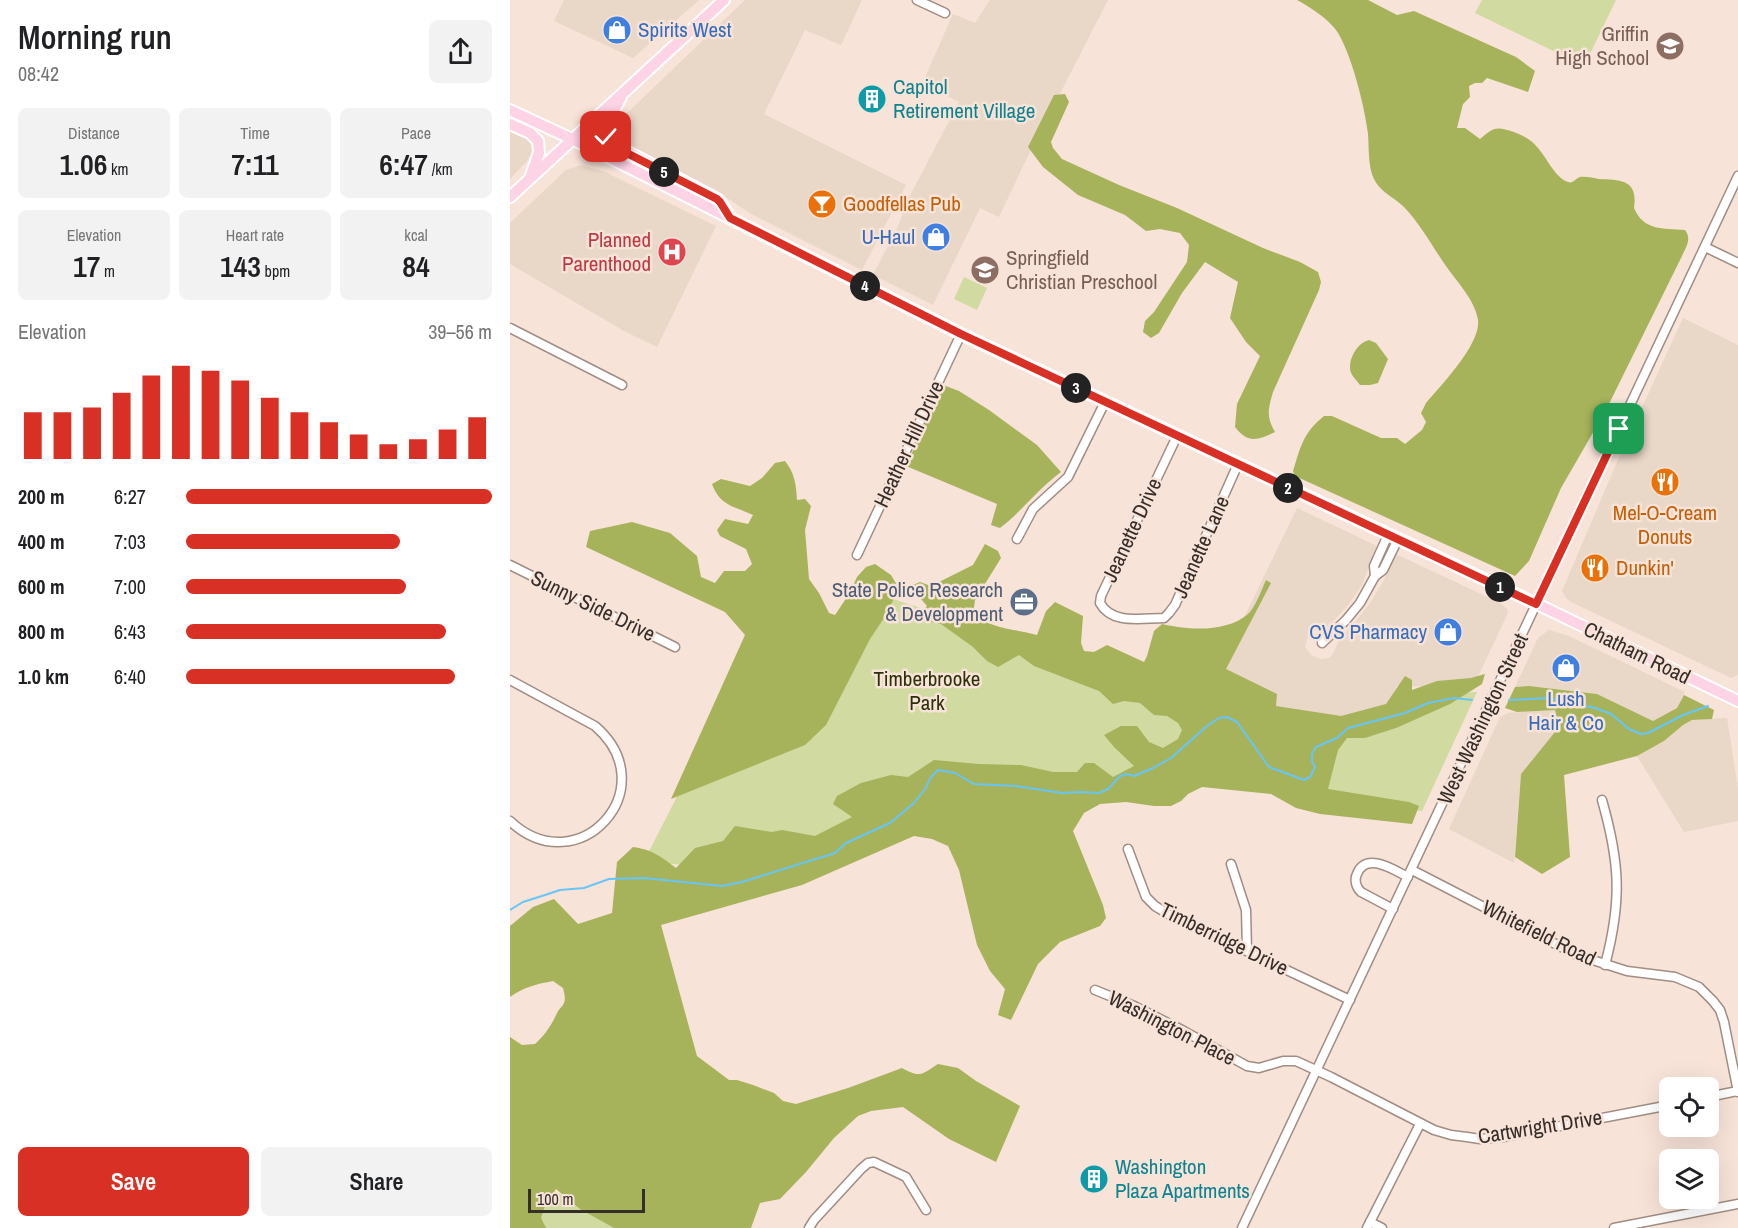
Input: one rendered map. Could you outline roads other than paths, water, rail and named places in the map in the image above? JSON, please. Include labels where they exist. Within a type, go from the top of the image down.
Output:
[{"type":"main road","points":[[510,197],[724,0]]},
{"type":"main road","points":[[626,89],[606,126],[606,136],[609,142],[717,199],[730,218]]},
{"type":"main road","name":"Chatham Road","points":[[510,110],[961,334],[1738,701]]},
{"type":"main road","points":[[510,124],[530,133],[538,141],[539,153],[530,179]]},
{"type":"street","points":[[917,0],[945,13]]},
{"type":"street","name":"West Washington Street","points":[[1242,1228],[1738,176]]},
{"type":"street","points":[[1705,247],[1738,263]]},
{"type":"street","points":[[510,328],[622,385]]},
{"type":"street","name":"Heather Hill Drive","points":[[857,555],[961,334]]},
{"type":"street","points":[[1017,539],[1033,510],[1062,484],[1072,471],[1105,402]]},
{"type":"street","name":"Jeanette Drive","points":[[1119,618],[1103,609],[1100,603],[1101,596],[1177,436]]},
{"type":"street","name":"Jeanette Lane","points":[[1119,618],[1164,618],[1169,614],[1238,465]]},
{"type":"street","points":[[1322,644],[1354,610],[1375,576],[1383,570],[1393,537]]},
{"type":"street","name":"Sunny Side Drive","points":[[510,565],[675,647]]},
{"type":"street","points":[[510,680],[595,726],[616,750],[621,768],[620,793],[612,812],[595,830],[582,837],[566,842],[538,839],[521,831],[510,821]]},
{"type":"street","points":[[1602,800],[1615,855],[1617,882],[1616,917],[1605,965]]},
{"type":"street","name":"Timberridge Drive","points":[[1128,849],[1146,897],[1155,906],[1350,1000]]},
{"type":"street","name":"Whitefield Road","points":[[1393,909],[1360,892],[1357,888],[1357,873],[1362,867],[1379,863],[1410,873],[1577,955],[1605,965],[1627,971],[1675,977],[1689,982],[1707,993],[1720,1010],[1738,1092]]},
{"type":"street","points":[[1231,864],[1246,910],[1247,951]]},
{"type":"street","name":"Washington Place","points":[[1095,990],[1172,1025],[1247,1066],[1259,1068],[1290,1060],[1317,1070]]},
{"type":"street","name":"Cartwright Drive","points":[[1317,1070],[1420,1124],[1451,1135],[1480,1139],[1503,1137],[1659,1107]]},
{"type":"street","points":[[1719,1095],[1738,1092]]},
{"type":"street","points":[[1382,1228],[1369,1225],[1420,1124]]},
{"type":"street","points":[[809,1228],[855,1174],[868,1163],[874,1162],[906,1177],[926,1210]]},
{"type":"street","points":[[1614,1228],[1738,1204]]},
{"type":"waterway","points":[[510,910],[523,902],[560,890],[584,888],[609,879],[644,878],[722,886],[835,853],[846,843],[890,823],[914,803],[938,770],[955,773],[974,784],[1016,786],[1062,793],[1099,793],[1108,789],[1120,776],[1126,774],[1134,776],[1171,758],[1207,726],[1219,718],[1227,717],[1237,722],[1269,767],[1304,780],[1310,777],[1315,767],[1312,754],[1316,747],[1337,738],[1348,728],[1405,713],[1428,703],[1454,698],[1472,700]]},
{"type":"waterway","points":[[1509,700],[1548,698],[1595,708],[1611,714],[1629,729],[1641,734],[1708,706]]},
{"type":"place","name":"Spirits West","points":[[617,30]]},
{"type":"place","name":"Griffin High School","points":[[1670,46]]},
{"type":"place","name":"Capitol Retirement Village","points":[[872,99]]},
{"type":"place","name":"Goodfellas Pub","points":[[822,204]]},
{"type":"place","name":"U-Haul","points":[[936,237]]},
{"type":"place","name":"Planned Parenthood","points":[[672,252]]},
{"type":"place","name":"Springfield Christian Preschool","points":[[985,270]]},
{"type":"place","name":"Mel-O-Cream Donuts","points":[[1665,482]]},
{"type":"place","name":"Dunkin'","points":[[1595,568]]},
{"type":"place","name":"State Police Research & Development","points":[[1024,602]]},
{"type":"place","name":"CVS Pharmacy","points":[[1448,632]]},
{"type":"place","name":"Lush Hair & Co","points":[[1566,668]]},
{"type":"place","name":"Washington Plaza Apartments","points":[[1094,1179]]},
{"type":"park label","name":"Timberbrooke Park","points":[[927,691]]}]
